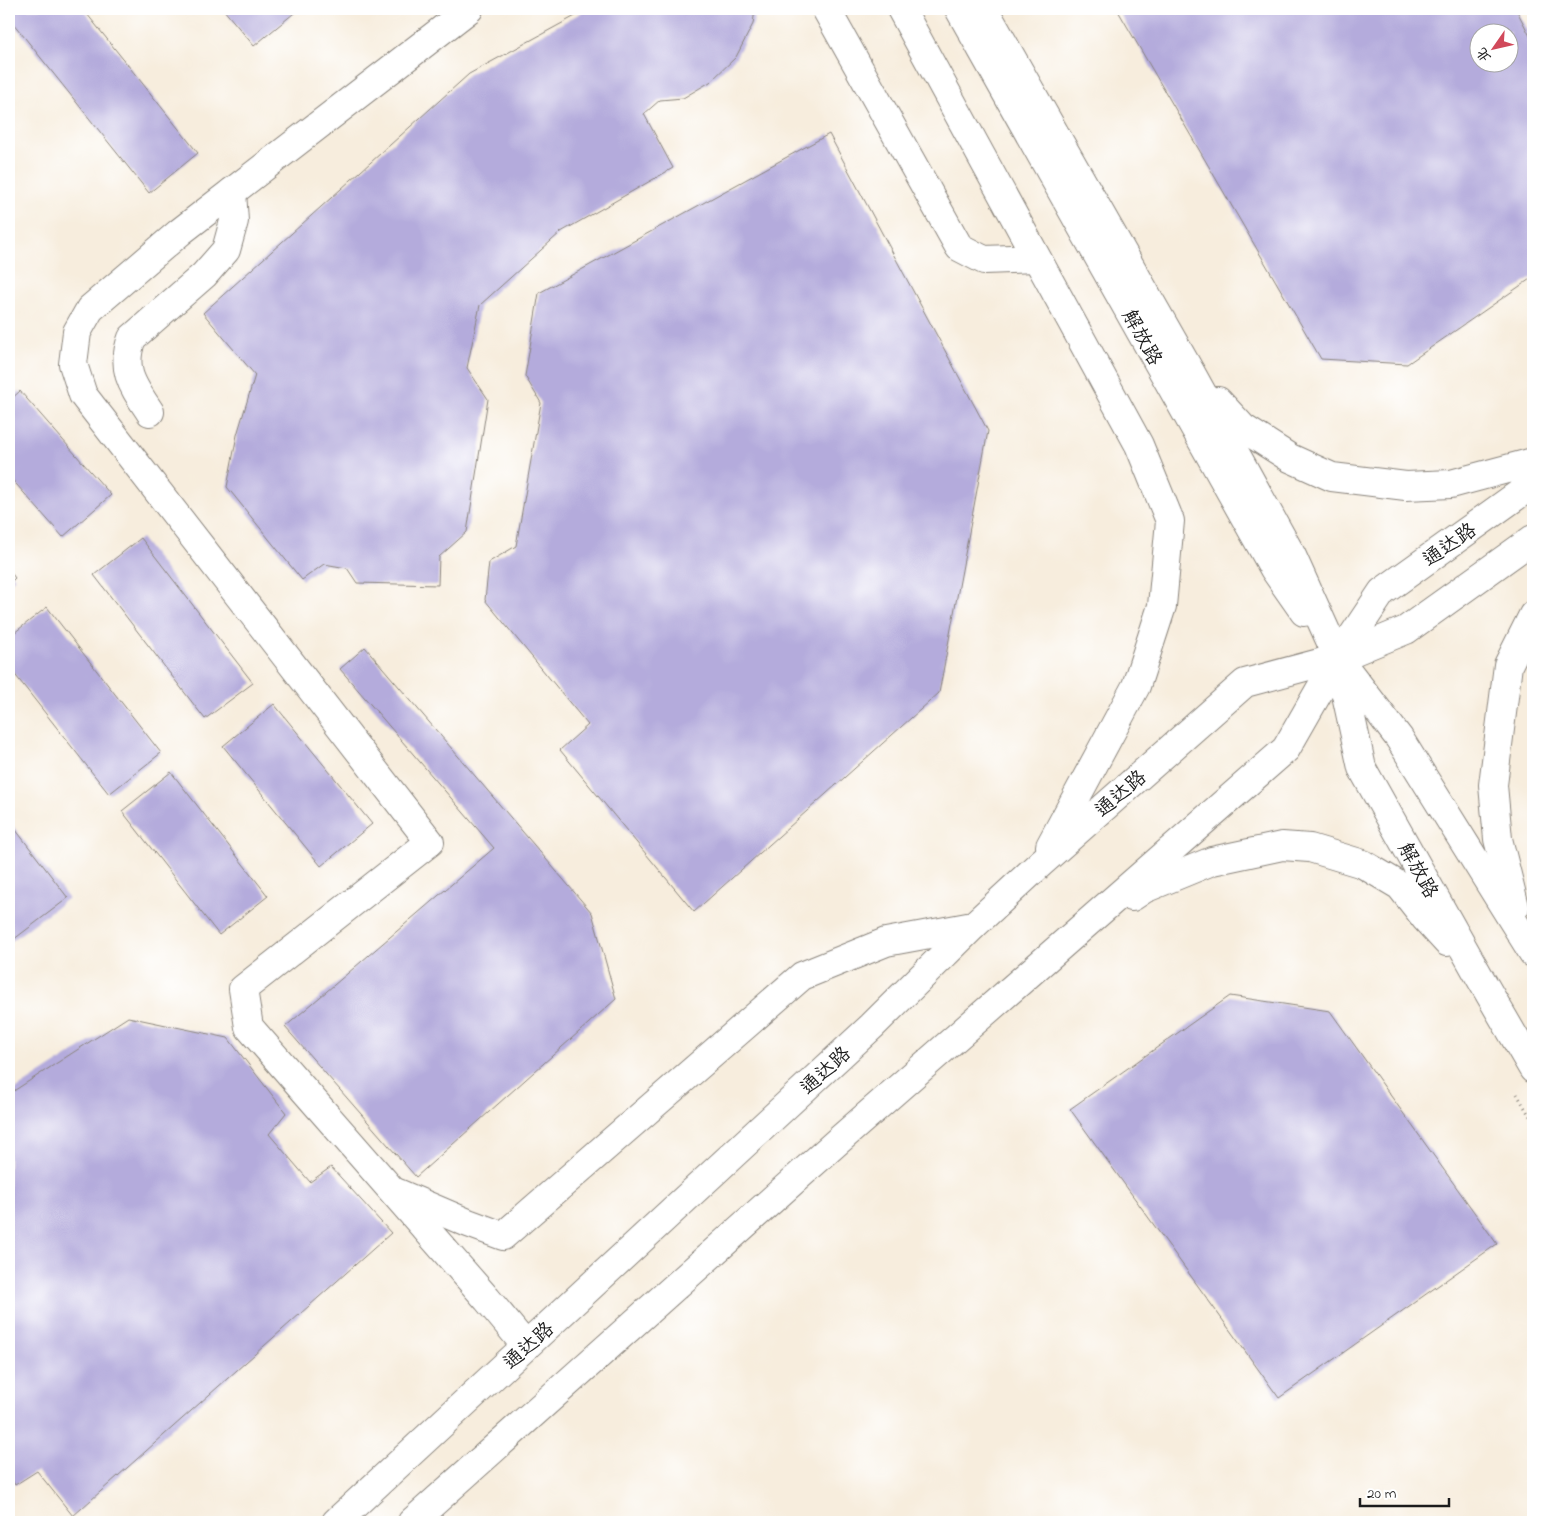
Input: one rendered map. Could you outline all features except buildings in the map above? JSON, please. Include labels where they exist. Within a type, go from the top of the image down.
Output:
[{"type":"main road","points":[[469,9],[180,232],[90,309],[78,332],[73,364],[83,395],[430,842],[243,989],[249,1027],[526,1346]]},
{"type":"main road","points":[[826,9],[959,247],[984,260],[1036,258]]},
{"type":"main road","points":[[901,9],[1139,445],[1170,521],[1162,606],[1136,686],[1041,862]]},
{"type":"main road","name":"解放路","points":[[959,9],[1274,569],[1399,738],[1527,943]]},
{"type":"main road","name":"解放路","points":[[984,9],[1191,373],[1292,556],[1338,658],[1362,768],[1533,1069]]},
{"type":"main road","points":[[150,412],[133,385],[128,370],[127,352],[132,338],[204,275],[226,250],[234,221],[232,192]]},
{"type":"main road","points":[[1191,373],[1244,428],[1290,458],[1332,476],[1406,486],[1451,484],[1533,462]]},
{"type":"main road","name":"通达路","points":[[412,1522],[838,1141],[1286,749],[1338,658],[1382,592],[1533,484]]},
{"type":"main road","name":"通达路","points":[[336,1522],[872,1026],[1041,862],[1245,683],[1338,658],[1406,630],[1533,539]]},
{"type":"main road","points":[[1527,943],[1498,839],[1493,785],[1508,665],[1533,615]]},
{"type":"main road","points":[[1048,958],[1144,889],[1212,861],[1282,846],[1310,848],[1363,864],[1400,886],[1425,918],[1479,976]]},
{"type":"main road","points":[[392,1191],[503,1236],[802,976],[886,942],[973,926]]}]
